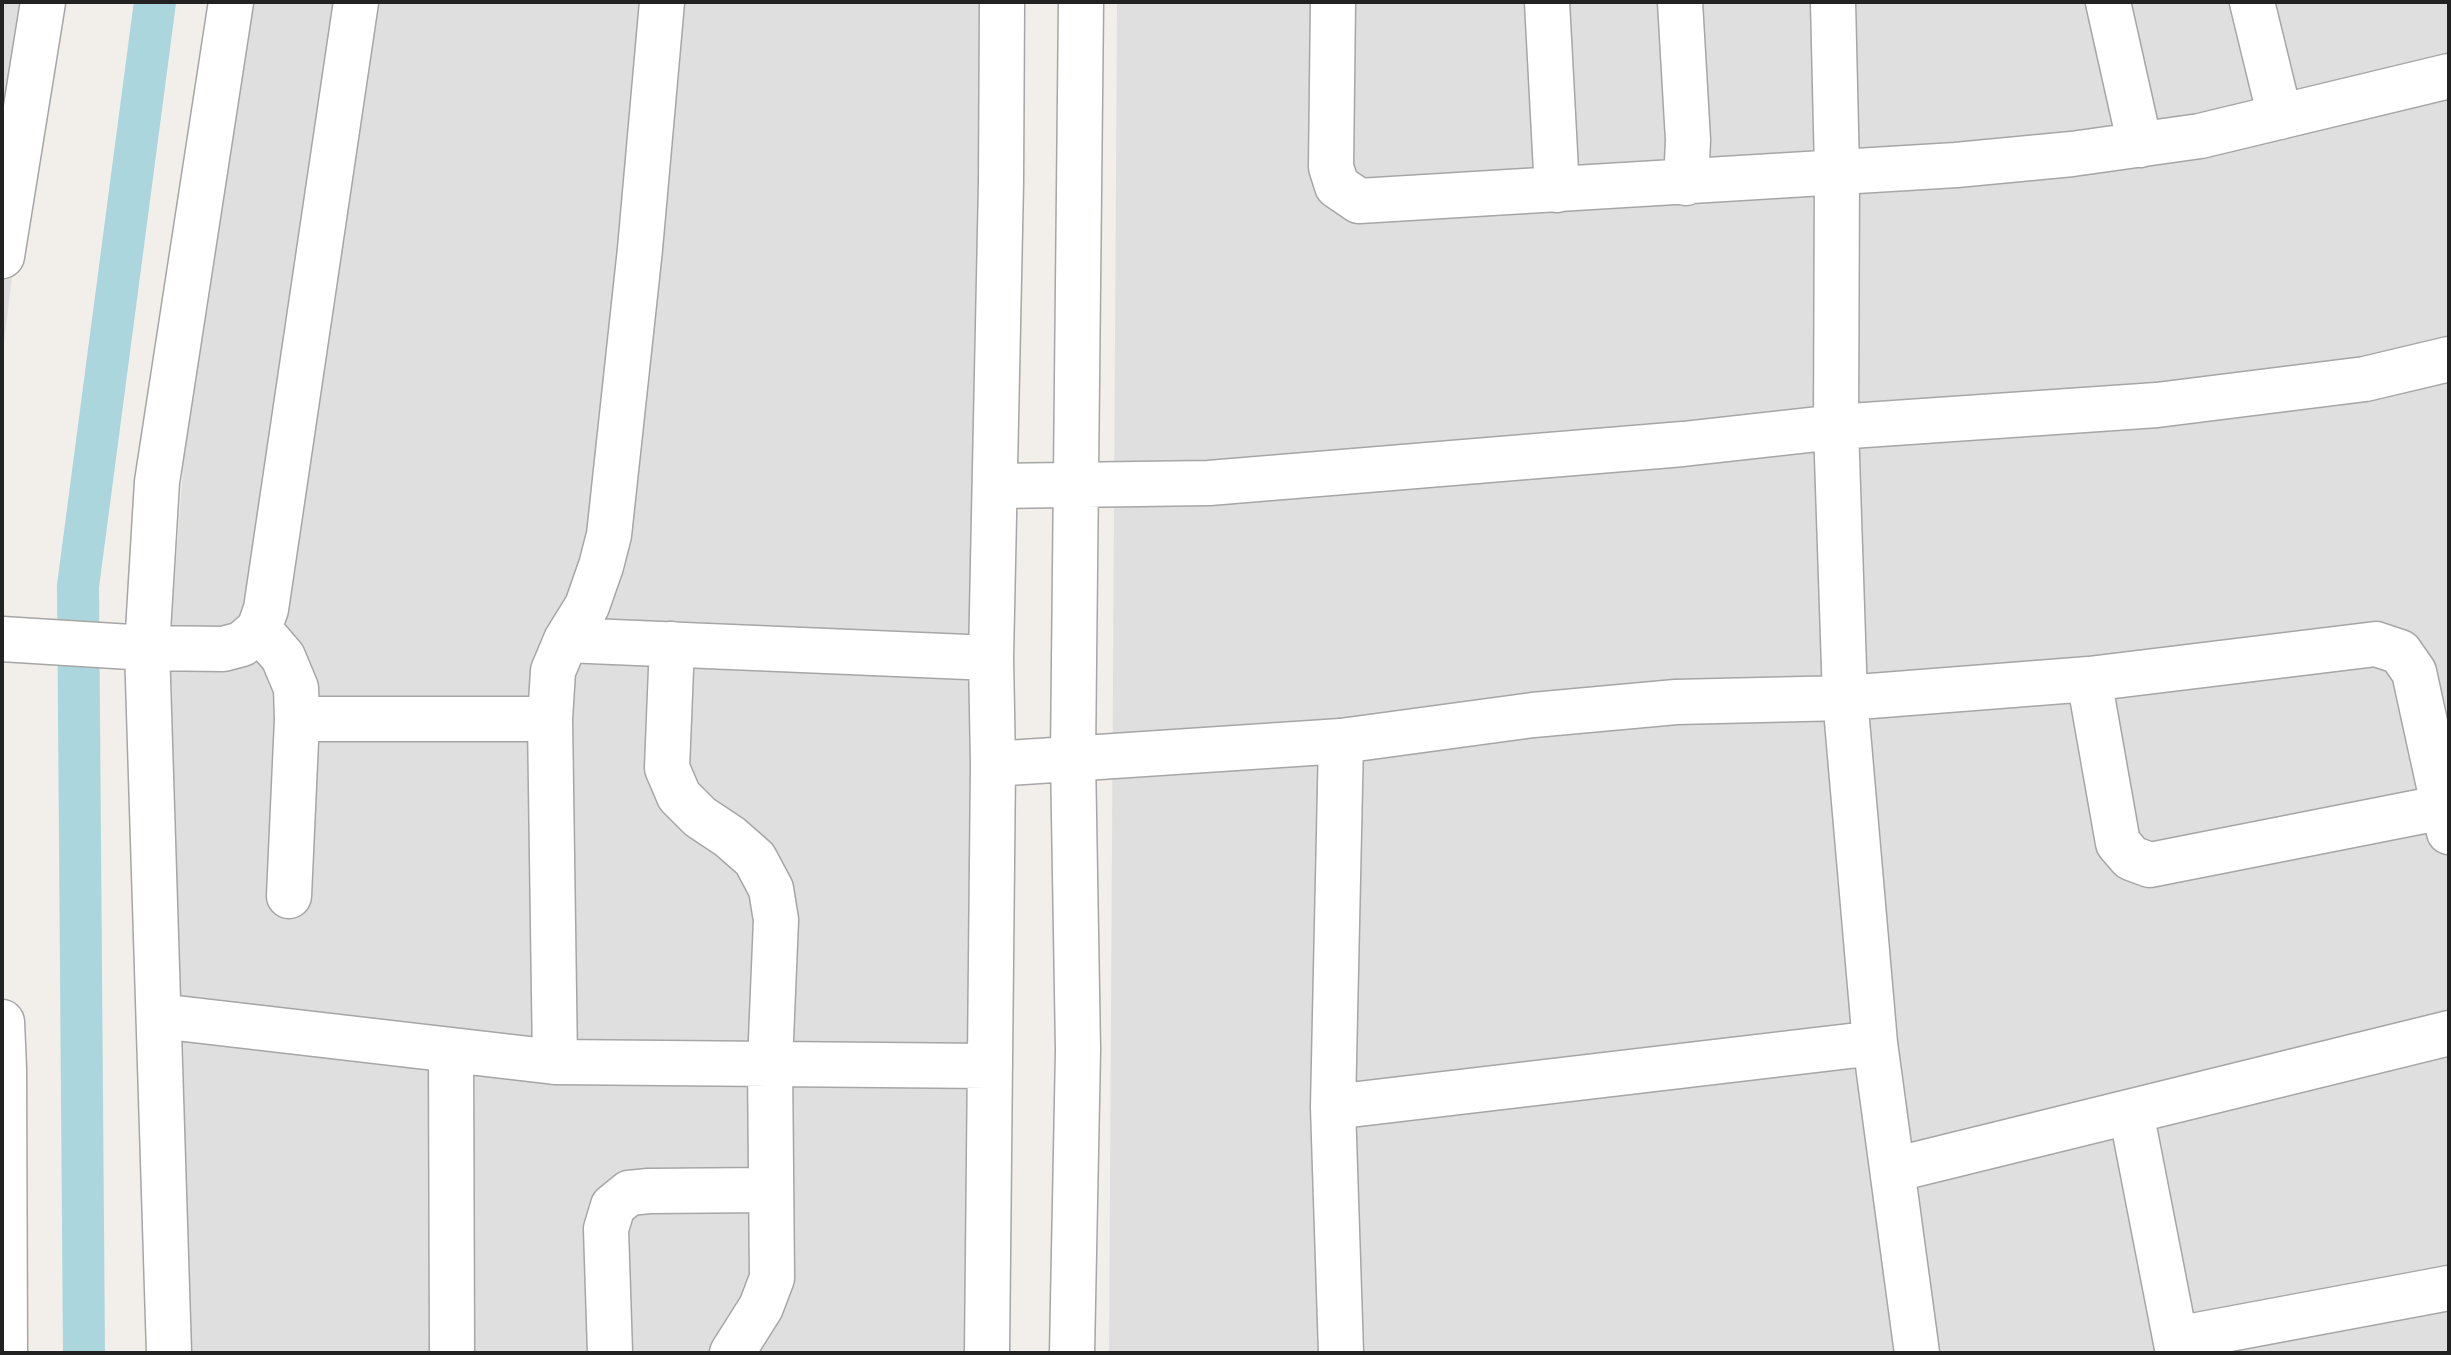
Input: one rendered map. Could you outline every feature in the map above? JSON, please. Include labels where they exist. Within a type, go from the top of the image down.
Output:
[{"type":"street","points":[[2,256],[43,2]]},
{"type":"street","points":[[169,1353],[159,1016],[127,647],[157,482],[231,2]]},
{"type":"street","points":[[2,639],[223,649],[242,644],[259,629],[266,609],[356,2]]},
{"type":"street","points":[[555,1062],[550,719],[553,671],[566,640],[587,606],[609,535],[640,249],[662,2]]},
{"type":"street","points":[[987,1353],[993,764],[991,658],[1002,2]]},
{"type":"street","points":[[1072,1353],[1078,1050],[1073,757],[1081,2]]},
{"type":"street","points":[[1333,2],[1331,167],[1337,186],[1359,201],[1956,165],[2140,145],[2200,136],[2449,76]]},
{"type":"street","points":[[1547,2],[1557,190]]},
{"type":"street","points":[[1680,2],[1688,140],[1686,183]]},
{"type":"street","points":[[1833,2],[1837,171],[1836,427],[1845,698],[1875,1043],[1917,1353]]},
{"type":"street","points":[[2108,2],[2140,145]]},
{"type":"street","points":[[2252,2],[2280,117]]},
{"type":"street","points":[[995,486],[1209,483],[1683,444],[1836,427],[2157,405],[2365,379],[2449,359]]},
{"type":"street","points":[[259,629],[283,657],[296,688],[289,896]]},
{"type":"street","points":[[566,640],[991,658]]},
{"type":"street","points":[[672,644],[667,768],[679,796],[700,817],[755,859],[771,889],[776,920],[770,1063],[772,1278],[761,1307],[732,1353]]},
{"type":"street","points":[[993,764],[1341,741],[1533,715],[1676,702],[1845,698],[2089,679],[2376,644],[2400,652],[2414,672],[2446,819],[2150,865],[2131,858],[2118,843],[2089,679]]},
{"type":"street","points":[[297,719],[550,719]]},
{"type":"street","points":[[1341,741],[1333,1107],[1341,1353]]},
{"type":"street","points":[[159,1016],[555,1062],[989,1066]]},
{"type":"street","points":[[2,1022],[5,1353]]},
{"type":"street","points":[[1893,1170],[2449,1033]]},
{"type":"street","points":[[1333,1107],[1875,1043]]},
{"type":"street","points":[[451,1051],[452,1353]]},
{"type":"street","points":[[2131,1112],[2177,1346],[2449,1288]]},
{"type":"street","points":[[610,1353],[606,1229],[613,1206],[629,1193],[771,1190]]},
{"type":"shaded area","points":[[2,2],[46,2],[2,358]]},
{"type":"shaded area","points":[[241,2],[983,2],[974,1353],[174,1353],[157,813],[197,282]]},
{"type":"shaded area","points":[[1117,2],[2449,2],[2449,1353],[1109,1353]]},
{"type":"waterway","points":[[84,1353],[78,586],[155,2]]}]
